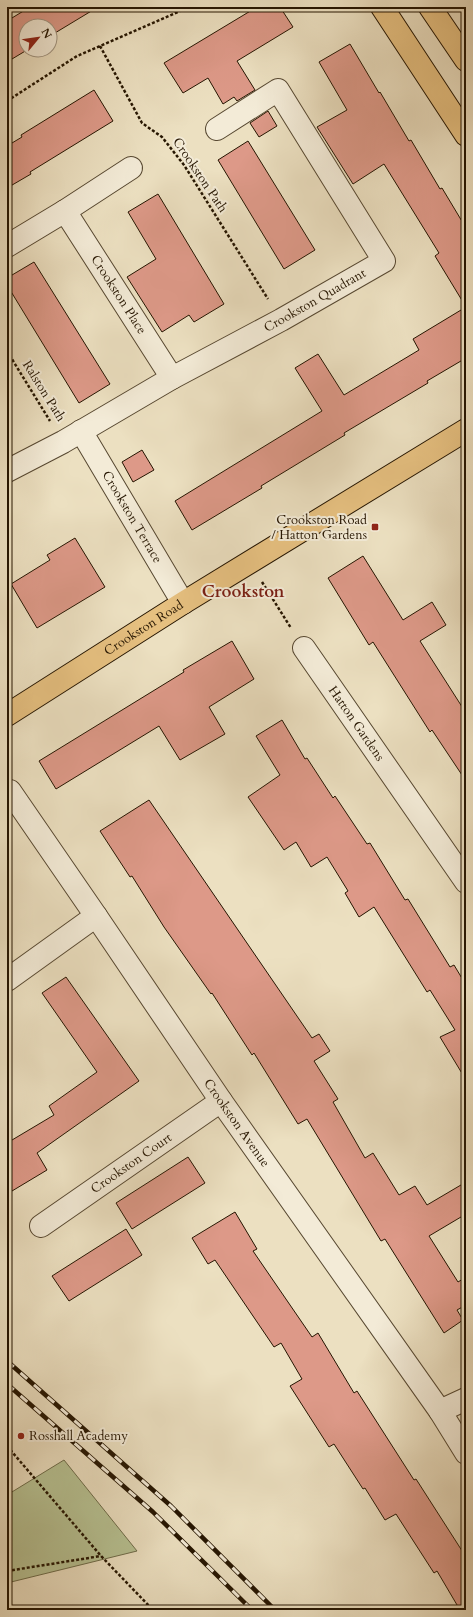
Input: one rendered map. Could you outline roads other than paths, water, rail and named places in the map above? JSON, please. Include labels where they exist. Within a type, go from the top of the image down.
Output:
[{"type":"main road","points":[[382,7],[466,135]]},
{"type":"main road","points":[[430,7],[466,60]]},
{"type":"main road","name":"Crookston Road","points":[[7,715],[183,603],[466,430]]},
{"type":"street","name":"Crookston Quadrant","points":[[7,471],[72,436],[172,378],[281,320],[384,261],[278,90],[217,129]]},
{"type":"street","points":[[7,246],[65,211],[131,168]]},
{"type":"street","name":"Crookston Place","points":[[65,211],[172,378]]},
{"type":"street","name":"Crookston Terrace","points":[[72,436],[183,603]]},
{"type":"street","name":"Hatton Gardens","points":[[304,648],[466,882]]},
{"type":"street","name":"Crookston Avenue","points":[[10,792],[221,1101],[440,1411],[466,1453]]},
{"type":"street","points":[[7,980],[96,916]]},
{"type":"street","name":"Crookston Court","points":[[41,1226],[221,1101]]},
{"type":"street","points":[[440,1411],[466,1399]]},
{"type":"railway","points":[[7,1361],[171,1506],[275,1610]]},
{"type":"railway","points":[[7,1384],[153,1512],[252,1610]]},
{"type":"place","name":"Crookston Road / Hatton Gardens","points":[[375,527]]},
{"type":"place","name":"Rosshall Academy","points":[[21,1436]]},
{"type":"district","name":"Crookston","points":[[243,591]]}]
